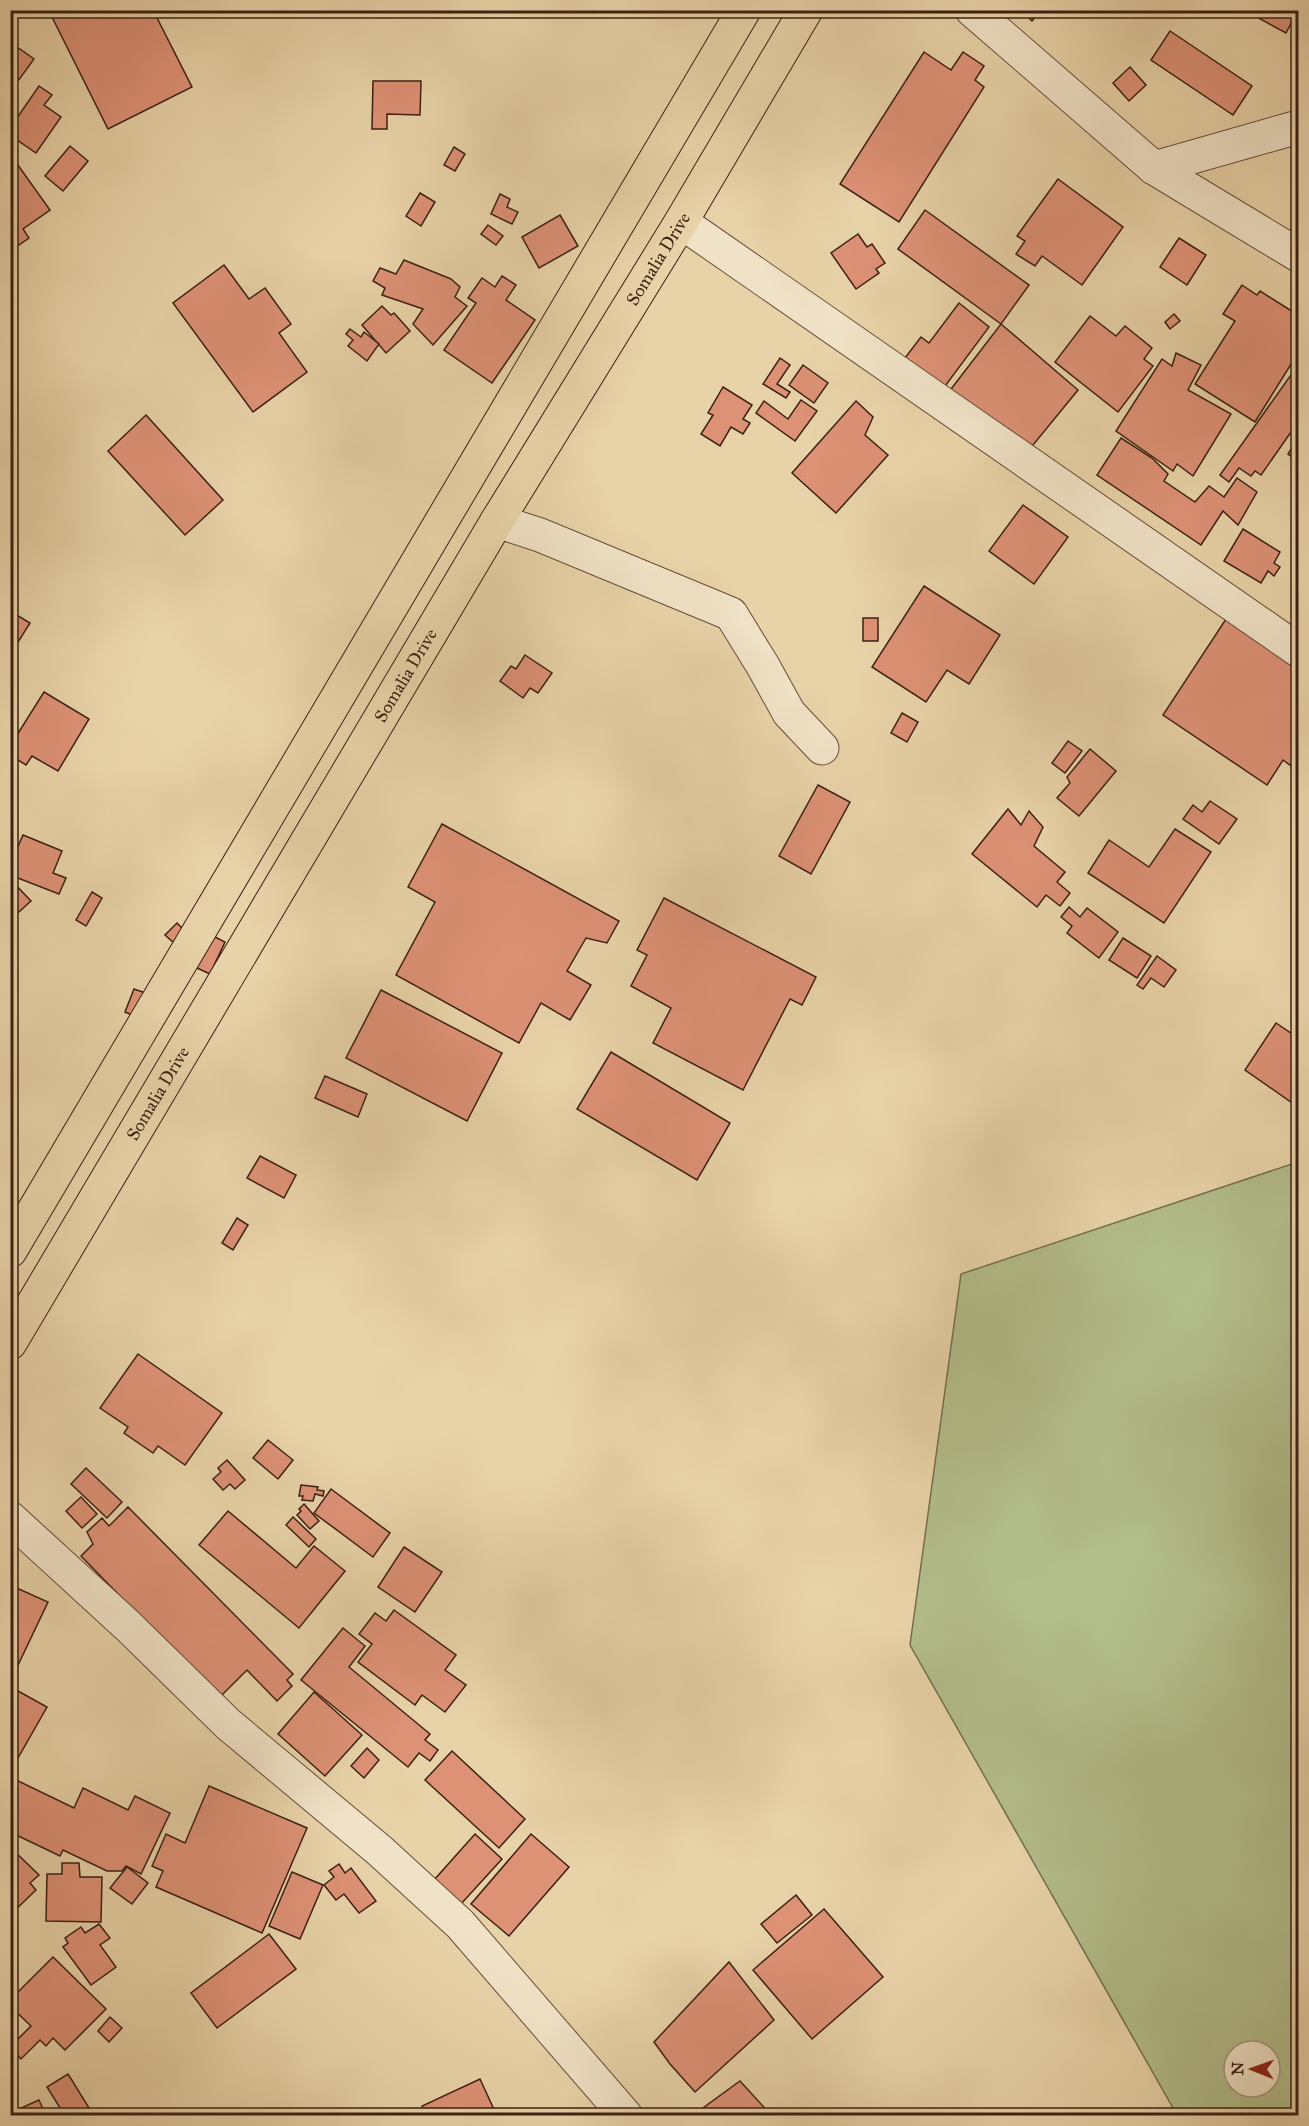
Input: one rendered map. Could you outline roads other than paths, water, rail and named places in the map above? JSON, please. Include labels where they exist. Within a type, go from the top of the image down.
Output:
[{"type":"main road","points":[[10,1251],[744,10]]},
{"type":"main road","name":"Somalia Drive","points":[[10,1343],[497,521],[681,222],[806,10]]},
{"type":"street","points":[[972,10],[1154,168],[1299,255]]},
{"type":"street","points":[[1154,168],[1299,127]]},
{"type":"street","points":[[681,222],[1299,650]]},
{"type":"street","points":[[497,521],[540,534],[731,614],[789,712],[822,748]]},
{"type":"street","points":[[10,1518],[128,1626],[228,1724],[379,1850],[460,1924],[626,2115]]}]
